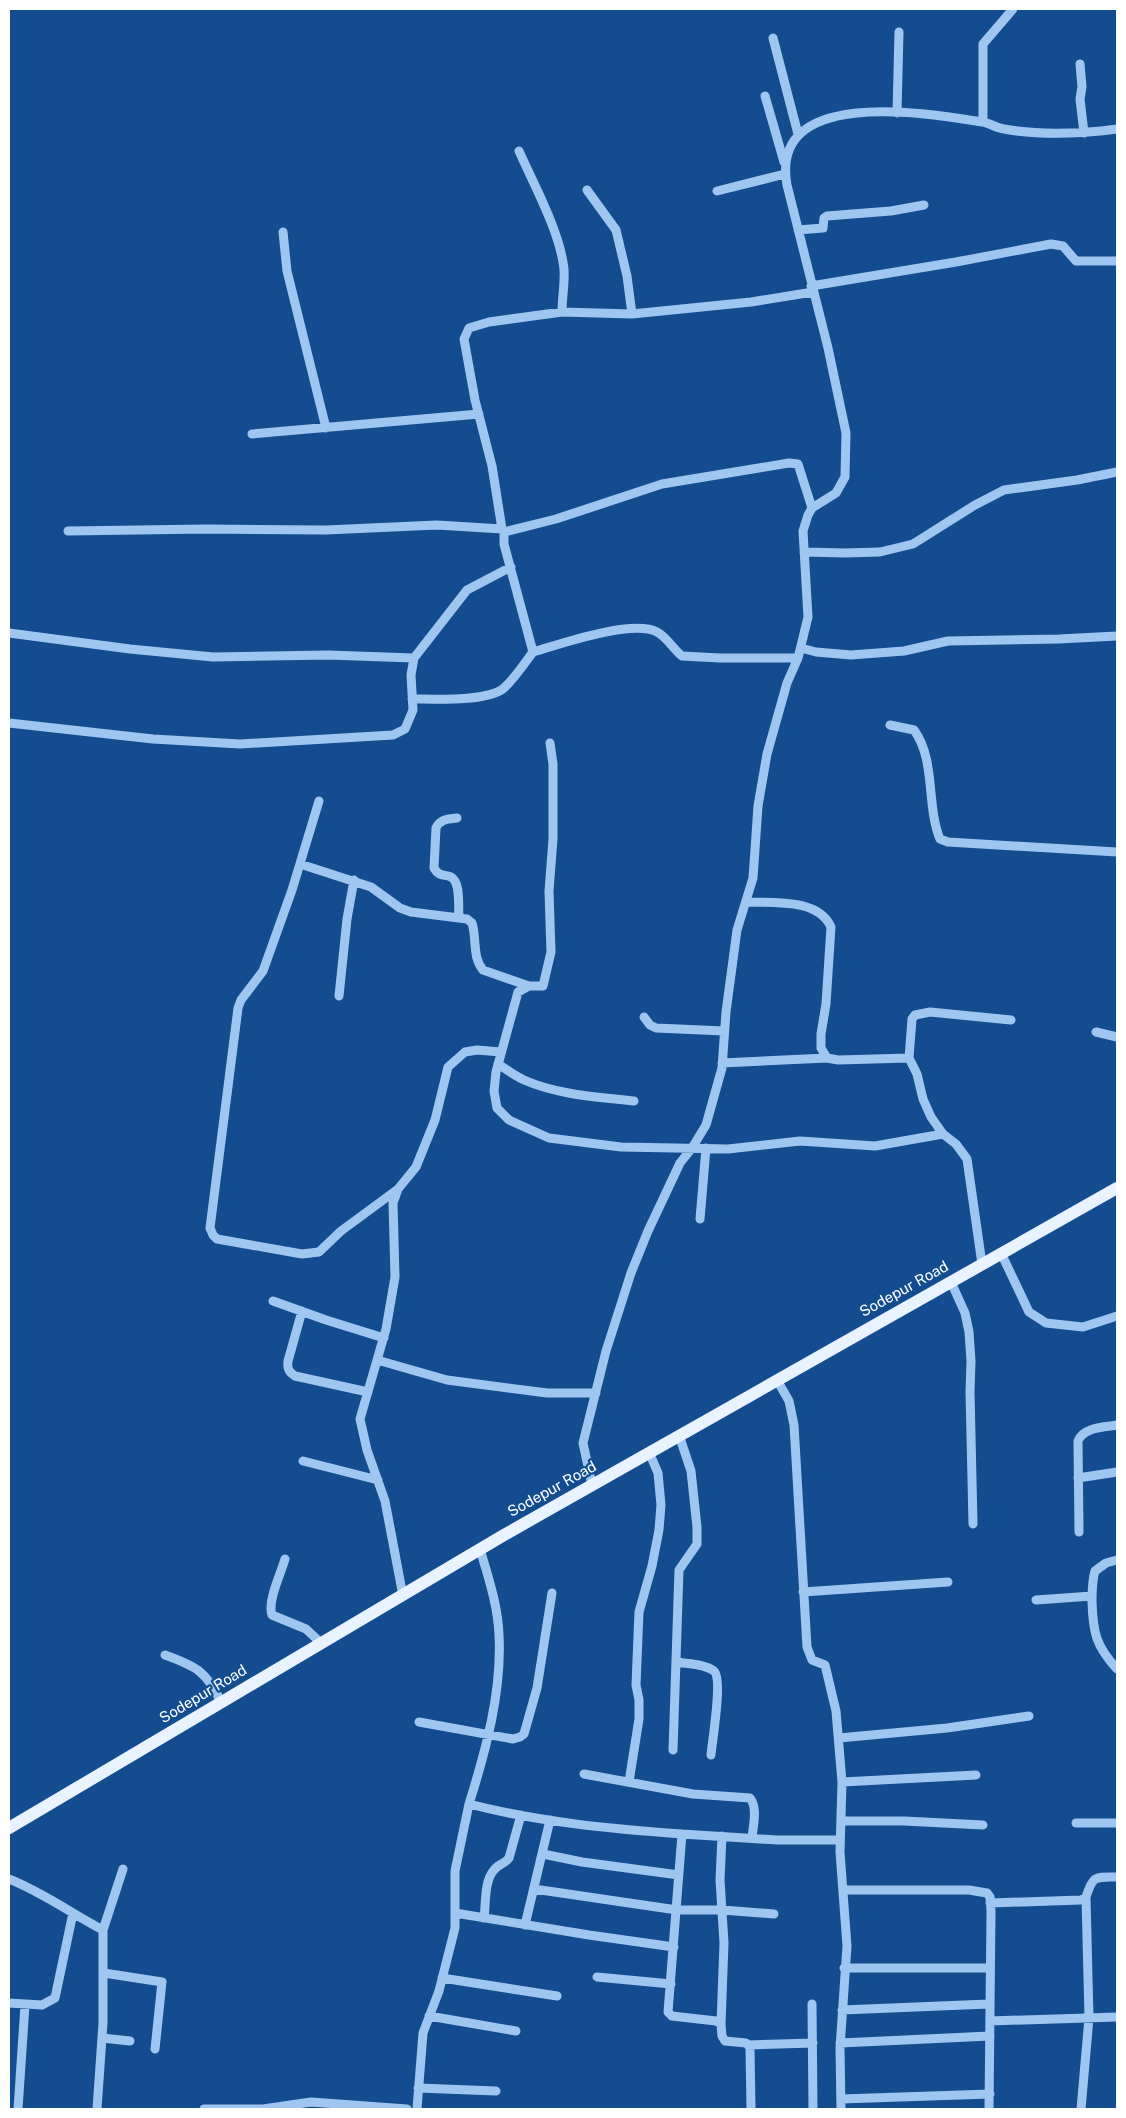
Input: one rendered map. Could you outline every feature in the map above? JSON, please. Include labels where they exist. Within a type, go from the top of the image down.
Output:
[{"type":"main road","name":"Sodepur Road","points":[[9,1828],[480,1549],[1117,1188]]},
{"type":"street","points":[[983,122],[983,44],[1013,9]]},
{"type":"street","points":[[897,113],[899,32]]},
{"type":"street","points":[[773,38],[798,134]]},
{"type":"street","points":[[1080,64],[1082,87],[1080,99],[1084,133]]},
{"type":"street","points":[[765,96],[785,164]]},
{"type":"street","points":[[592,1485],[583,1443],[606,1351],[631,1273],[680,1163],[706,1125],[722,1063],[724,1031],[737,930],[753,878],[758,806],[767,754],[787,683],[798,658],[808,618],[803,531],[812,508],[836,493],[845,477],[846,433],[828,348],[785,174],[787,153],[798,134],[834,116],[857,112],[897,113],[983,122],[1002,129],[1060,134],[1084,133],[1117,128]]},
{"type":"street","points":[[519,150],[561,252],[564,270],[562,312]]},
{"type":"street","points":[[717,191],[785,174]]},
{"type":"street","points":[[587,190],[616,230],[627,276],[632,314]]},
{"type":"street","points":[[798,230],[823,228],[824,218],[827,216],[891,211],[924,205]]},
{"type":"street","points":[[283,232],[287,271],[326,428]]},
{"type":"street","points":[[533,652],[504,544],[492,466],[478,414],[464,339],[469,328],[489,322],[562,312],[632,314],[751,302],[1051,244],[1063,246],[1076,261],[1117,261]]},
{"type":"street","points":[[252,434],[478,414]]},
{"type":"street","points":[[68,531],[326,530],[437,525],[503,530],[556,519],[662,484],[789,463],[798,464],[812,508]]},
{"type":"street","points":[[804,552],[880,552],[913,544],[975,505],[1004,490],[1077,480],[1117,472]]},
{"type":"street","points":[[9,723],[153,739],[240,744],[371,737],[393,734],[405,729],[413,710],[411,675],[414,658],[467,590],[511,567]]},
{"type":"street","points":[[412,699],[467,698],[499,691],[514,677],[533,652],[593,634],[648,629],[660,634],[682,656],[798,658]]},
{"type":"street","points":[[9,633],[130,649],[213,657],[328,655],[414,658]]},
{"type":"street","points":[[801,648],[816,652],[851,655],[904,651],[948,641],[1117,636]]},
{"type":"street","points":[[890,725],[914,730],[921,740],[927,765],[935,826],[940,839],[948,842],[1117,852]]},
{"type":"street","points":[[300,864],[371,887],[400,908],[411,912],[467,919],[472,923],[476,954],[479,965],[483,970],[529,986],[543,986],[551,952],[549,891],[553,764],[550,743]]},
{"type":"street","points":[[319,800],[300,864],[264,971],[241,1000],[238,1008],[210,1228],[213,1235],[218,1239],[302,1254],[319,1252],[341,1230],[398,1189],[416,1167],[435,1120],[448,1067],[465,1052],[477,1050],[501,1052]]},
{"type":"street","points":[[458,818],[438,823],[436,828],[434,868],[442,876],[452,878],[456,882],[459,917]]},
{"type":"street","points":[[339,996],[347,919],[354,880]]},
{"type":"street","points":[[746,902],[788,904],[815,910],[825,915],[828,920],[831,927],[826,1004],[820,1034],[821,1048],[827,1058]]},
{"type":"street","points":[[529,986],[518,992],[498,1064],[494,1091],[497,1108],[509,1120],[550,1138],[621,1147],[754,1148],[800,1141],[875,1146],[943,1134]]},
{"type":"street","points":[[982,1264],[967,1159],[956,1144],[943,1134],[931,1117],[917,1074],[908,1058],[912,1019],[920,1014],[939,1013],[1011,1020]]},
{"type":"street","points":[[644,1017],[650,1025],[656,1028],[724,1031]]},
{"type":"street","points":[[1096,1032],[1117,1036]]},
{"type":"street","points":[[722,1063],[827,1058],[838,1060],[908,1058]]},
{"type":"street","points":[[498,1064],[524,1080],[553,1088],[579,1095],[634,1101]]},
{"type":"street","points":[[700,1219],[706,1148]]},
{"type":"street","points":[[398,1189],[393,1203],[395,1277],[384,1338],[360,1419],[367,1450],[385,1501],[403,1596]]},
{"type":"street","points":[[1001,1254],[1029,1312],[1046,1323],[1083,1327],[1117,1316]]},
{"type":"street","points":[[951,1282],[969,1332],[973,1524]]},
{"type":"street","points":[[273,1301],[384,1338]]},
{"type":"street","points":[[302,1311],[288,1361],[290,1373],[295,1376],[368,1392]]},
{"type":"street","points":[[377,1360],[447,1380],[547,1393],[596,1393]]},
{"type":"street","points":[[777,1380],[789,1401],[794,1425],[807,1647],[812,1660],[825,1665],[836,1711],[839,1738],[842,1782],[840,1840],[847,1946],[840,2043],[841,2109]]},
{"type":"street","points":[[1079,1532],[1078,1440],[1080,1435],[1086,1431],[1117,1425]]},
{"type":"street","points":[[673,1750],[679,1570],[697,1544],[691,1471],[679,1435]]},
{"type":"street","points":[[629,1782],[639,1719],[639,1700],[636,1685],[639,1612],[652,1566],[661,1505],[658,1473],[650,1452]]},
{"type":"street","points":[[303,1461],[378,1480]]},
{"type":"street","points":[[1078,1478],[1117,1472]]},
{"type":"street","points":[[416,2109],[423,2033],[442,1978],[455,1928],[455,1872],[469,1804],[489,1734],[497,1679],[499,1634],[494,1603],[480,1549]]},
{"type":"street","points":[[285,1559],[270,1610],[272,1615],[306,1629],[321,1643]]},
{"type":"street","points":[[1117,1560],[1106,1563],[1095,1570],[1092,1596],[1093,1623],[1096,1639],[1104,1654],[1117,1669]]},
{"type":"street","points":[[803,1592],[948,1582]]},
{"type":"street","points":[[419,1722],[513,1739],[524,1734],[537,1688],[552,1592]]},
{"type":"street","points":[[1036,1600],[1092,1596]]},
{"type":"street","points":[[165,1655],[189,1664],[212,1682],[221,1702]]},
{"type":"street","points":[[677,1662],[708,1668],[715,1672],[717,1676],[718,1688],[711,1755]]},
{"type":"street","points":[[839,1738],[948,1728],[1029,1716]]},
{"type":"street","points":[[584,1774],[702,1795],[750,1798],[754,1803],[752,1838]]},
{"type":"street","points":[[842,1782],[976,1775]]},
{"type":"street","points":[[469,1804],[521,1815],[602,1828],[752,1838],[840,1840]]},
{"type":"street","points":[[484,1918],[488,1885],[492,1872],[506,1863],[509,1858],[521,1815]]},
{"type":"street","points":[[525,1925],[550,1820]]},
{"type":"street","points":[[841,1820],[904,1821],[983,1826]]},
{"type":"street","points":[[1076,1823],[1117,1823]]},
{"type":"street","points":[[682,1834],[668,2010],[670,2015],[702,2019],[721,2024]]},
{"type":"street","points":[[722,1836],[720,1880],[724,1943],[722,2036],[725,2041],[748,2045],[813,2043]]},
{"type":"street","points":[[543,1854],[582,1862],[679,1875]]},
{"type":"street","points":[[97,2109],[102,2038],[103,1930],[123,1869]]},
{"type":"street","points":[[1081,2109],[1089,2018],[1086,1897],[1095,1878],[1117,1877]]},
{"type":"street","points":[[9,1879],[47,1897],[103,1930]]},
{"type":"street","points":[[534,1889],[677,1910],[722,1910],[774,1914]]},
{"type":"street","points":[[843,1890],[982,1891],[987,1893],[990,1902],[989,2109]]},
{"type":"street","points":[[990,1902],[1081,1900],[1086,1897]]},
{"type":"street","points":[[9,2003],[42,2005],[55,1998],[72,1913]]},
{"type":"street","points":[[455,1913],[674,1946]]},
{"type":"street","points":[[844,1968],[990,1968]]},
{"type":"street","points":[[104,1973],[162,1982],[155,2049]]},
{"type":"street","points":[[597,1977],[671,1984]]},
{"type":"street","points":[[442,1978],[558,1996]]},
{"type":"street","points":[[812,2004],[814,2109]]},
{"type":"street","points":[[842,2010],[989,2004]]},
{"type":"street","points":[[18,2109],[25,2005]]},
{"type":"street","points":[[429,2016],[516,2031]]},
{"type":"street","points":[[990,2021],[1117,2017]]},
{"type":"street","points":[[840,2043],[990,2036]]},
{"type":"street","points":[[102,2038],[130,2041]]},
{"type":"street","points":[[748,2045],[751,2049],[751,2109]]},
{"type":"street","points":[[418,2088],[496,2091]]},
{"type":"street","points":[[841,2099],[990,2094]]},
{"type":"street","points":[[204,2109],[264,2109],[311,2102],[407,2109]]}]
